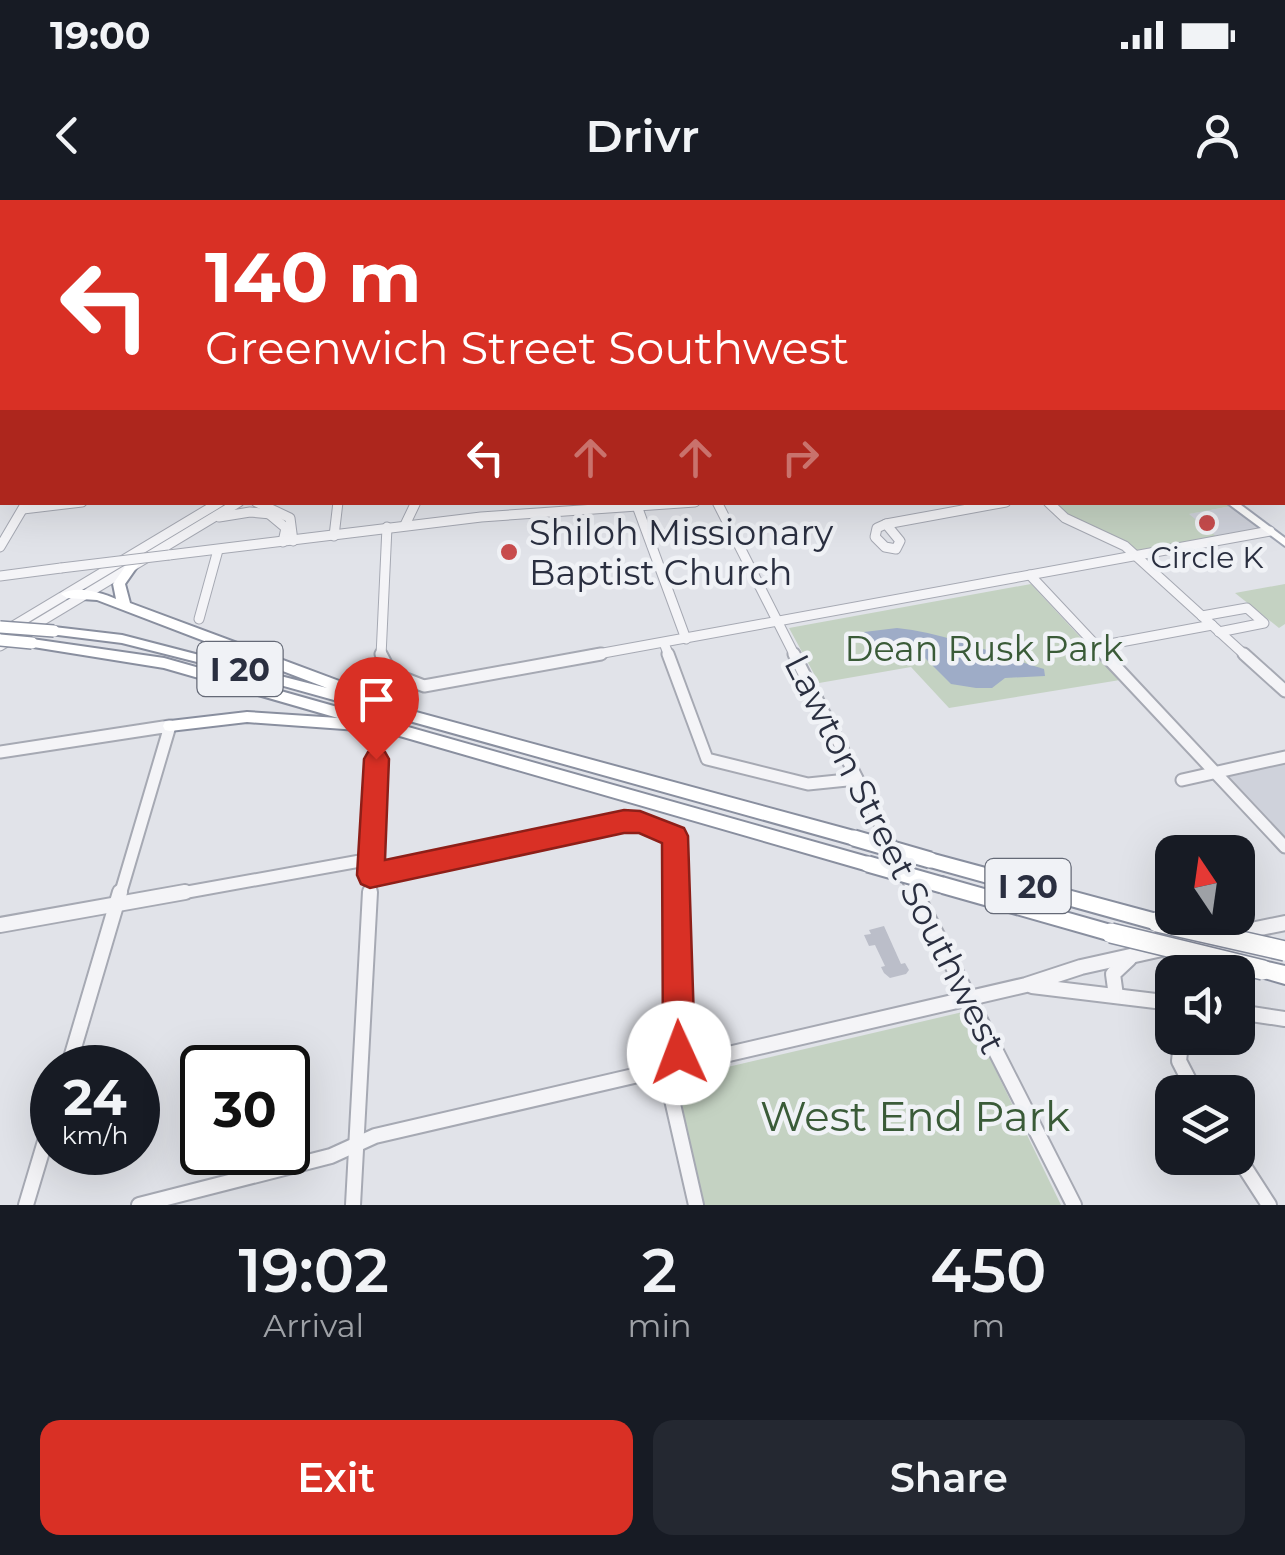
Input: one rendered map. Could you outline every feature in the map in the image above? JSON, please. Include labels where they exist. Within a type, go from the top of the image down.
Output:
[{"type":"highway","points":[[124,605],[119,584],[133,564]]},
{"type":"highway","points":[[67,594],[85,594],[124,605],[424,718]]},
{"type":"highway","name":"I 20","points":[[0,637],[54,631],[155,646],[1158,922],[1285,950]]},
{"type":"highway","name":"I 20","points":[[0,637],[164,663],[1111,933],[1285,975]]},
{"type":"highway","points":[[170,726],[259,717],[400,730]]},
{"type":"main road","points":[[1234,505],[1285,543]]},
{"type":"street","points":[[0,637],[215,505]]},
{"type":"street","points":[[0,637],[85,594],[233,505]]},
{"type":"street","points":[[243,505],[270,514],[286,528],[288,542]]},
{"type":"street","points":[[262,505],[290,518],[288,542]]},
{"type":"street","points":[[334,536],[338,505]]},
{"type":"street","points":[[405,526],[415,505]]},
{"type":"street","points":[[528,505],[529,514]]},
{"type":"street","points":[[0,576],[405,526],[652,505]]},
{"type":"street","name":"Lawton Street Southwest","points":[[719,505],[1074,1205]]},
{"type":"street","points":[[925,505],[932,514]]},
{"type":"street","points":[[886,524],[988,505]]},
{"type":"street","points":[[1051,505],[1065,518],[1117,540],[1285,691]]},
{"type":"street","points":[[0,547],[24,506]]},
{"type":"street","points":[[637,506],[686,639]]},
{"type":"street","points":[[199,524],[234,513],[270,514]]},
{"type":"street","points":[[387,528],[383,667],[432,686],[1270,531]]},
{"type":"street","points":[[199,619],[218,550]]},
{"type":"street","points":[[1030,575],[1285,847]]},
{"type":"street","points":[[1099,646],[1264,622],[1247,608],[1202,616]]},
{"type":"street","points":[[664,643],[707,759],[808,784],[857,778]]},
{"type":"street","points":[[0,752],[170,726],[75,1045]]},
{"type":"street","points":[[1182,780],[1285,757]]},
{"type":"street","points":[[353,1205],[376,759]]},
{"type":"street","points":[[370,875],[624,822],[669,831],[677,843],[673,1067],[696,1205]]},
{"type":"street","points":[[0,926],[371,859]]},
{"type":"street","points":[[139,1205],[331,1156],[376,1136],[1285,922]]},
{"type":"street","points":[[1116,996],[1113,974],[1134,956]]},
{"type":"street","points":[[1026,985],[1155,1001]]},
{"type":"street","points":[[1255,1015],[1285,1019]]},
{"type":"street","points":[[26,1205],[35,1175]]},
{"type":"street","points":[[1250,1175],[1270,1205]]},
{"type":"shaded area","points":[[1232,506],[1262,529],[1217,537],[1188,514]]},
{"type":"shaded area","points":[[1285,753],[1285,846],[1214,767]]},
{"type":"green space","points":[[1054,505],[1232,506],[1189,514],[1217,537],[1138,552]]},
{"type":"green space","name":"Dean Rusk Park","points":[[1031,584],[1120,680],[949,708],[911,667],[819,683],[789,628]]},
{"type":"green space","points":[[1285,584],[1285,624],[1279,628],[1235,593]]},
{"type":"green space","name":"West End Park","points":[[967,1011],[1061,1205],[704,1205],[676,1079]]},
{"type":"water","points":[[897,628],[972,645],[1044,669],[1045,676],[1005,678],[992,688],[951,684],[916,649],[897,644],[865,646],[864,632]]},
{"type":"building","points":[[884,926],[901,964],[905,963],[909,970],[906,974],[890,978],[881,967],[885,966],[875,945],[869,946],[864,935]]},
{"type":"place","name":"Circle K","points":[[1207,523]]},
{"type":"place","name":"Shiloh Missionary Baptist Church","points":[[509,552]]},
{"type":"route","points":[[376,759],[370,875],[624,822],[640,822],[675,836],[679,1053]]}]
